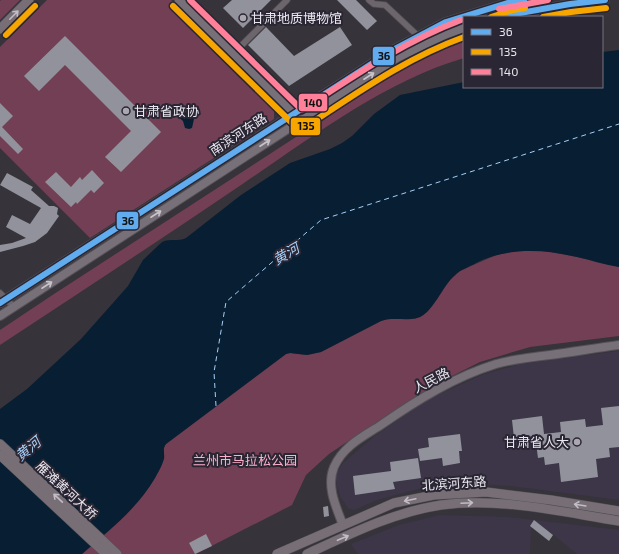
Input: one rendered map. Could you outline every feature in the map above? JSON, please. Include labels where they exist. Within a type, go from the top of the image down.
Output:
[{"type":"main road","points":[[0,29],[29,0]]},
{"type":"main road","points":[[178,0],[301,120]]},
{"type":"main road","name":"南滨河东路","points":[[466,16],[520,0]]},
{"type":"main road","points":[[506,16],[605,0]]},
{"type":"main road","name":"南滨河东路","points":[[3,301],[392,50],[446,22],[463,17]]},
{"type":"main road","name":"南滨河东路","points":[[0,316],[397,58],[447,34],[463,28]]},
{"type":"main road","name":"人民路","points":[[343,525],[336,507],[332,486],[334,468],[338,459],[350,445],[415,402],[434,390],[495,364],[515,359],[619,345]]},
{"type":"main road","name":"雁滩黄河大桥","points":[[0,444],[117,554]]},
{"type":"main road","name":"雁滩黄河大桥","points":[[0,454],[106,554]]},
{"type":"main road","name":"北滨河东路","points":[[277,554],[394,503],[434,494],[486,492],[551,500],[619,511]]},
{"type":"main road","name":"北滨河东路","points":[[307,554],[382,521],[412,511],[441,505],[491,503],[619,521]]},
{"type":"street","points":[[233,54],[287,0]]},
{"type":"street","points":[[369,0],[374,4],[387,2],[418,36]]},
{"type":"street","points":[[0,293],[3,301],[14,307]]},
{"type":"shaded area","points":[[619,351],[619,500],[511,486],[464,483],[422,488],[377,500],[354,510],[348,508],[341,498],[336,475],[343,463],[376,435],[427,400],[482,375],[521,364]]},
{"type":"shaded area","points":[[440,515],[507,517],[619,530],[619,554],[577,554],[549,531],[531,528],[530,554],[358,554],[351,544],[399,525]]},
{"type":"green space","points":[[20,0],[0,20],[0,1]]},
{"type":"green space","points":[[47,0],[171,0],[274,104],[274,119],[90,238],[0,148],[0,47]]},
{"type":"green space","points":[[463,40],[463,58],[435,68],[406,81],[350,112],[0,345],[0,330],[396,72],[427,54]]},
{"type":"green space","name":"兰州市马拉松公园","points":[[516,251],[545,251],[619,267],[619,336],[530,347],[480,362],[440,382],[329,454],[306,475],[292,505],[196,554],[82,554],[122,519],[140,500],[161,467],[166,444],[286,354],[307,355],[321,352],[389,318],[415,319],[427,312],[447,283],[460,271],[496,255]]},
{"type":"water","name":"黄河","points":[[619,50],[619,267],[564,254],[539,251],[500,254],[476,263],[455,275],[428,311],[422,316],[413,319],[390,319],[381,321],[321,352],[307,355],[286,354],[166,444],[162,464],[155,478],[140,500],[122,519],[82,554],[0,554],[0,409],[27,389],[81,339],[128,286],[143,260],[162,242],[186,238],[241,195],[290,163],[330,149],[342,143],[352,136],[374,114],[400,95],[463,82],[463,88],[603,88],[603,52]]},
{"type":"water","points":[[181,110],[189,114],[194,119],[192,128],[185,128],[183,121],[176,115],[177,111]]},
{"type":"building","name":"甘肃地质博物馆","points":[[232,0],[271,0],[243,28],[223,8]]},
{"type":"building","points":[[337,0],[356,0],[377,21],[367,30]]},
{"type":"building","points":[[266,27],[294,56],[340,27],[352,45],[289,86],[248,45]]},
{"type":"building","name":"甘肃省政协","points":[[65,36],[161,132],[121,172],[105,157],[131,131],[65,65],[39,91],[24,76]]},
{"type":"building","points":[[0,103],[13,116],[2,127],[23,149],[18,154],[0,136]]},
{"type":"building","points":[[92,170],[104,183],[94,193],[91,190],[77,204],[76,202],[71,207],[45,182],[56,172],[71,187],[80,177],[82,180]]},
{"type":"building","points":[[7,173],[33,187],[31,190],[49,206],[58,208],[57,214],[59,216],[47,233],[35,242],[0,252],[0,245],[26,238],[6,227],[12,215],[30,224],[41,208],[0,185]]},
{"type":"building","name":"甘肃省人大","points":[[619,406],[619,447],[609,448],[610,457],[596,459],[598,477],[561,482],[559,463],[545,465],[544,457],[538,458],[535,436],[514,438],[512,420],[542,416],[544,434],[561,432],[560,422],[585,419],[586,427],[603,425],[601,408]]},
{"type":"building","points":[[460,434],[462,451],[459,451],[460,463],[443,466],[442,458],[420,461],[418,449],[429,447],[428,438]]},
{"type":"building","points":[[418,458],[421,478],[393,482],[395,489],[355,495],[353,476],[391,471],[390,462]]},
{"type":"building","points":[[328,506],[329,516],[324,517],[323,507]]},
{"type":"building","points":[[534,520],[553,535],[549,541],[530,526]]},
{"type":"building","points":[[206,534],[212,546],[195,554],[189,543]]},
{"type":"ferry route","points":[[216,406],[214,372],[226,302],[321,220],[619,124]]},
{"type":"transit line","name":"140","points":[[190,0],[302,110],[379,60],[419,39],[461,20]]},
{"type":"transit line","name":"36","points":[[466,16],[511,2],[524,0]]},
{"type":"transit line","name":"140","points":[[499,9],[548,0]]},
{"type":"transit line","name":"36","points":[[504,16],[570,4],[605,0]]},
{"type":"transit line","name":"135","points":[[6,35],[35,6]]},
{"type":"transit line","name":"135","points":[[173,6],[295,126],[300,128],[305,127],[382,77],[422,55],[463,37]]},
{"type":"transit line","name":"135","points":[[494,16],[525,8]]},
{"type":"transit line","name":"135","points":[[549,16],[606,8]]},
{"type":"transit line","name":"36","points":[[0,303],[393,50],[446,22],[463,17]]},
{"type":"place","name":"甘肃地质博物馆","points":[[243,18]]},
{"type":"place","name":"甘肃省政协","points":[[126,111]]},
{"type":"place","name":"甘肃省人大","points":[[577,442]]}]
